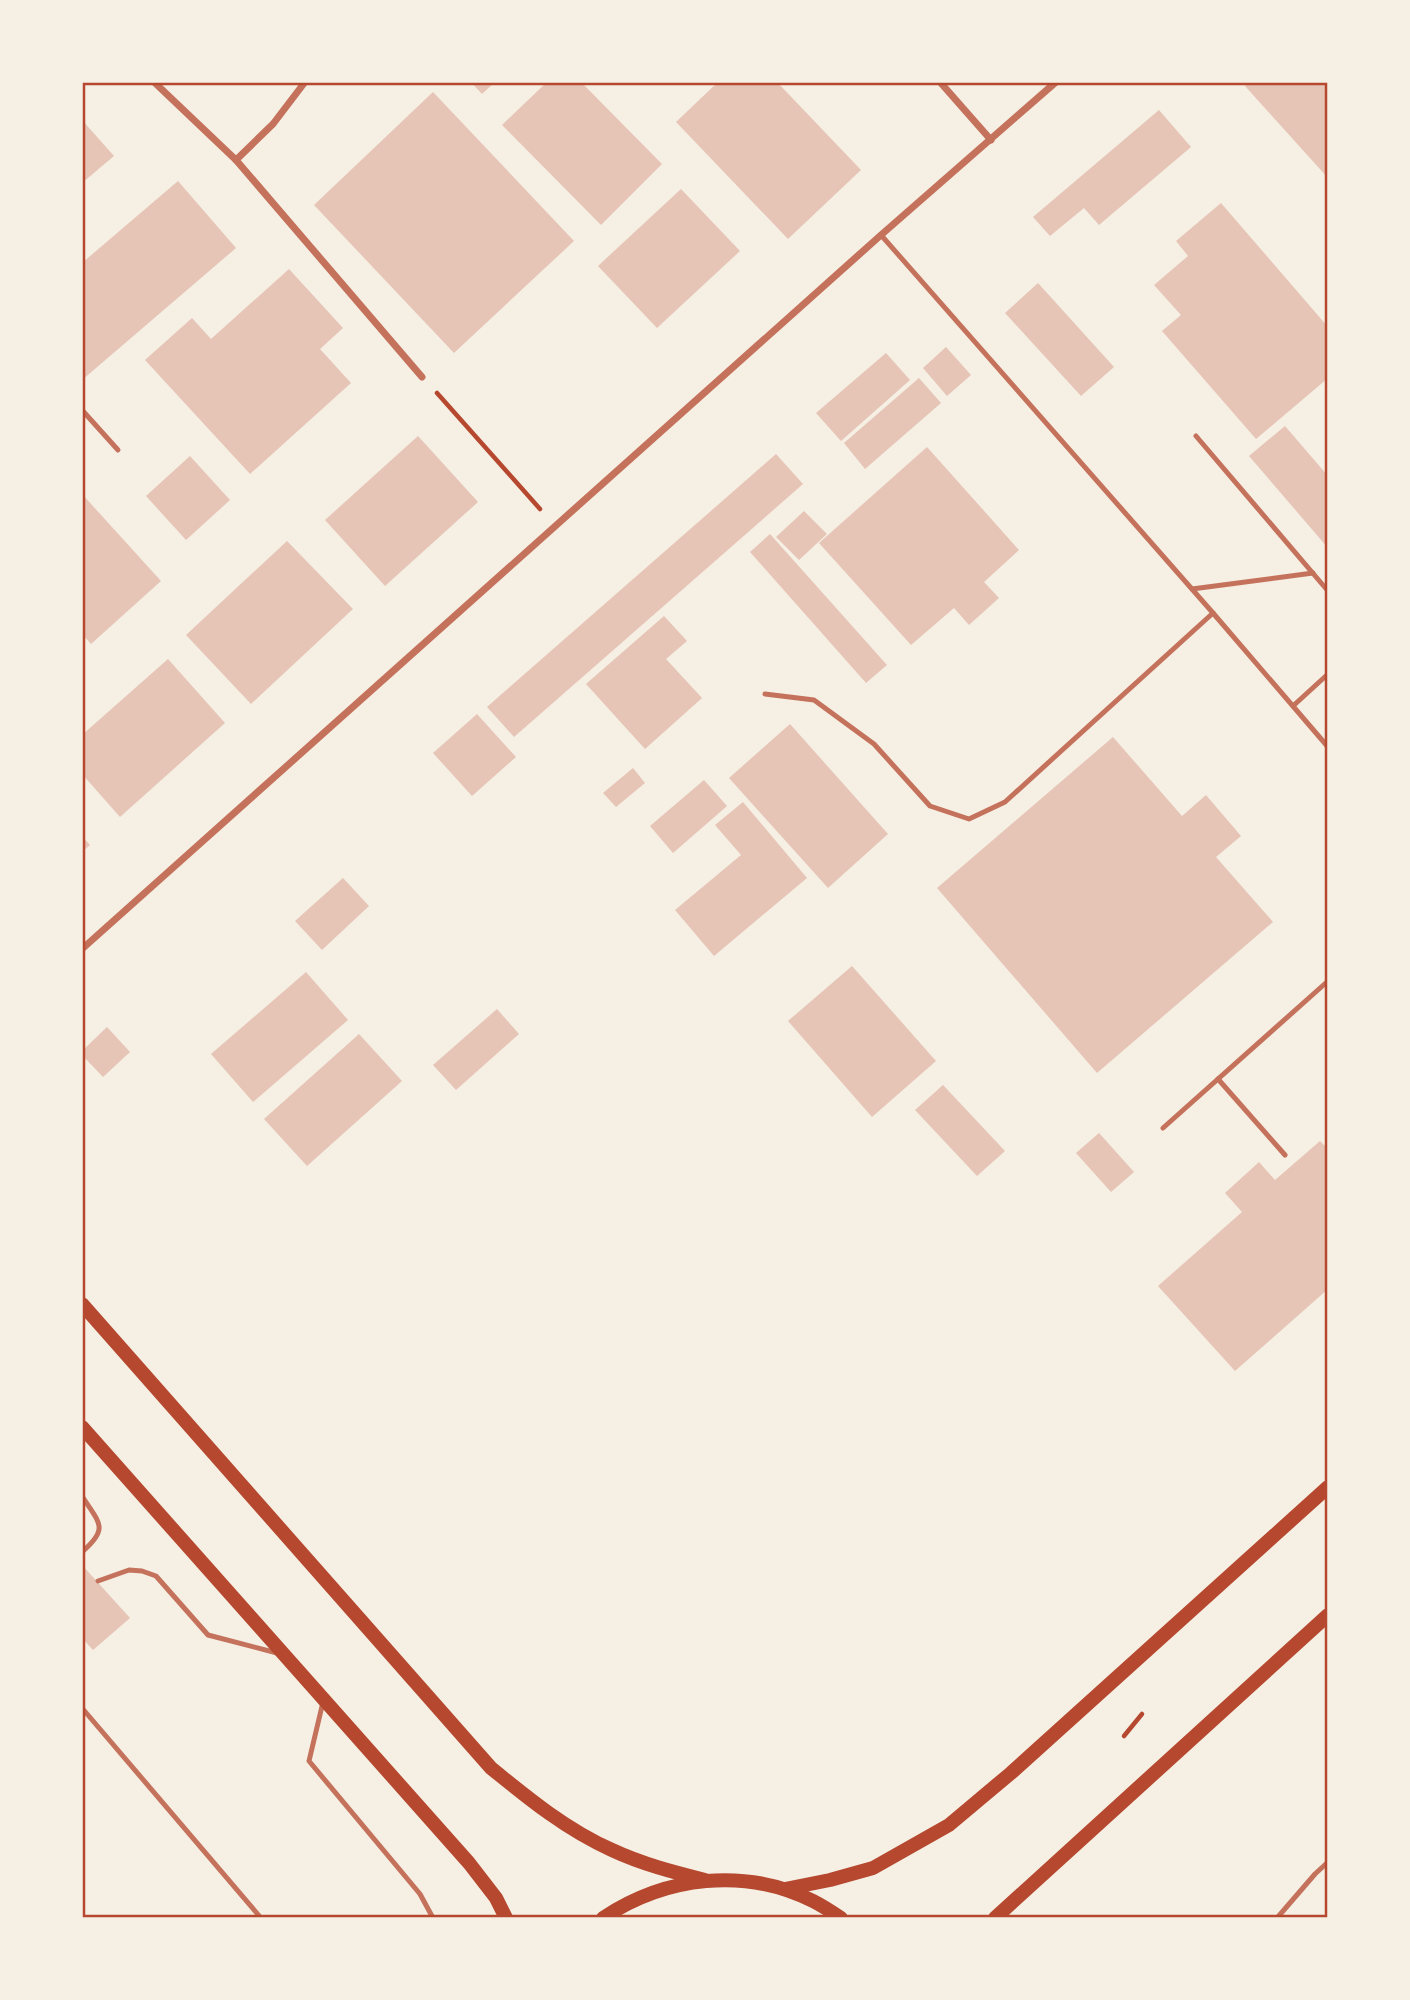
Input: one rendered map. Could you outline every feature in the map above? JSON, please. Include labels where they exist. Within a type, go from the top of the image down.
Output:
[{"type":"main road","points":[[82,1304],[491,1768],[531,1801],[612,1850],[662,1869],[705,1880]]},
{"type":"main road","points":[[82,1427],[469,1863],[496,1898],[506,1918]]},
{"type":"main road","points":[[785,1889],[873,1868],[949,1825],[1021,1764],[1328,1487]]},
{"type":"main road","points":[[995,1918],[1328,1615]]},
{"type":"main road","points":[[603,1918],[621,1906],[648,1894],[705,1880],[745,1881],[785,1889],[814,1901],[841,1918]]},
{"type":"street","points":[[154,82],[236,159],[422,377]]},
{"type":"street","points":[[236,159],[273,124],[305,82]]},
{"type":"street","points":[[940,82],[991,140]]},
{"type":"street","points":[[82,949],[1056,82]]},
{"type":"lane","points":[[881,235],[1328,747]]},
{"type":"lane","points":[[82,410],[118,450]]},
{"type":"lane","points":[[1196,436],[1328,591]]},
{"type":"lane","points":[[1192,589],[1313,573]]},
{"type":"lane","points":[[765,695],[814,700],[874,744],[930,806],[969,819],[1005,803],[1213,613]]},
{"type":"lane","points":[[1293,706],[1328,674]]},
{"type":"lane","points":[[1164,1128],[1328,981]]},
{"type":"lane","points":[[1218,1079],[1285,1155]]},
{"type":"lane","points":[[82,1496],[99,1522],[100,1532],[94,1542],[82,1552]]},
{"type":"lane","points":[[98,1581],[129,1570],[156,1576],[208,1635],[284,1655]]},
{"type":"lane","points":[[324,1699],[309,1761],[420,1894],[433,1918]]},
{"type":"lane","points":[[82,1708],[261,1918]]},
{"type":"lane","points":[[1277,1918],[1328,1862]]},
{"type":"path","points":[[422,377],[556,526]]},
{"type":"path","points":[[1124,1736],[1142,1714]]},
{"type":"building","points":[[471,82],[495,82],[482,94]]},
{"type":"building","points":[[547,82],[581,82],[662,164],[601,225],[502,125]]},
{"type":"building","points":[[718,82],[777,82],[861,170],[788,239],[676,122]]},
{"type":"building","points":[[1249,82],[1328,82],[1328,178],[1245,86]]},
{"type":"building","points":[[433,92],[574,241],[454,353],[314,205]]},
{"type":"building","points":[[1159,110],[1191,147],[1099,225],[1084,208],[1050,236],[1033,217]]},
{"type":"building","points":[[82,120],[114,156],[82,183]]},
{"type":"building","points":[[178,181],[236,248],[82,380],[82,263]]},
{"type":"building","points":[[681,189],[740,251],[657,328],[598,266]]},
{"type":"building","points":[[1221,203],[1328,327],[1328,378],[1256,439],[1162,331],[1181,315],[1154,285],[1188,256],[1176,241]]},
{"type":"building","points":[[289,269],[343,328],[320,349],[351,383],[250,474],[145,360],[192,318],[211,339]]},
{"type":"building","points":[[1038,283],[1114,367],[1081,396],[1005,313]]},
{"type":"building","points":[[946,347],[971,375],[947,396],[923,368]]},
{"type":"building","points":[[886,353],[910,380],[841,441],[816,413]]},
{"type":"building","points":[[919,378],[941,403],[865,469],[844,443]]},
{"type":"building","points":[[1285,426],[1328,476],[1328,548],[1249,456]]},
{"type":"building","points":[[418,436],[478,502],[385,586],[325,520]]},
{"type":"building","points":[[927,447],[1019,550],[984,582],[999,598],[969,625],[954,608],[911,645],[819,543]]},
{"type":"building","points":[[776,454],[803,484],[514,737],[487,707]]},
{"type":"building","points":[[190,456],[230,500],[186,540],[146,496]]},
{"type":"building","points":[[82,494],[161,581],[91,644],[82,634]]},
{"type":"building","points":[[804,511],[827,534],[799,560],[776,537]]},
{"type":"building","points":[[770,534],[887,665],[866,683],[750,552]]},
{"type":"building","points":[[287,541],[353,609],[251,704],[186,635]]},
{"type":"building","points":[[664,616],[687,641],[666,659],[702,698],[645,749],[586,684]]},
{"type":"building","points":[[168,659],[225,723],[120,817],[82,774],[82,735]]},
{"type":"building","points":[[477,714],[516,757],[472,796],[433,753]]},
{"type":"building","points":[[790,724],[888,834],[828,888],[729,778]]},
{"type":"building","points":[[1113,737],[1182,816],[1206,795],[1241,836],[1216,857],[1273,922],[1097,1073],[937,888]]},
{"type":"building","points":[[633,768],[645,783],[616,807],[603,793]]},
{"type":"building","points":[[704,780],[727,806],[673,853],[650,826]]},
{"type":"building","points":[[743,802],[807,878],[714,956],[675,910],[741,855],[715,825]]},
{"type":"building","points":[[82,836],[90,845],[82,852]]},
{"type":"building","points":[[343,878],[369,906],[322,950],[295,921]]},
{"type":"building","points":[[852,966],[936,1061],[872,1117],[788,1021]]},
{"type":"building","points":[[306,972],[348,1020],[253,1102],[211,1054]]},
{"type":"building","points":[[497,1009],[519,1034],[456,1090],[433,1065]]},
{"type":"building","points":[[107,1027],[130,1052],[103,1077],[82,1055],[82,1051]]},
{"type":"building","points":[[359,1034],[402,1081],[307,1166],[264,1119]]},
{"type":"building","points":[[943,1085],[1005,1151],[977,1176],[915,1110]]},
{"type":"building","points":[[1099,1133],[1134,1172],[1111,1192],[1076,1153]]},
{"type":"building","points":[[1320,1141],[1328,1149],[1328,1289],[1235,1371],[1158,1286],[1242,1212],[1225,1193],[1259,1162],[1275,1180]]},
{"type":"building","points":[[82,1565],[130,1618],[93,1650],[82,1638]]}]
